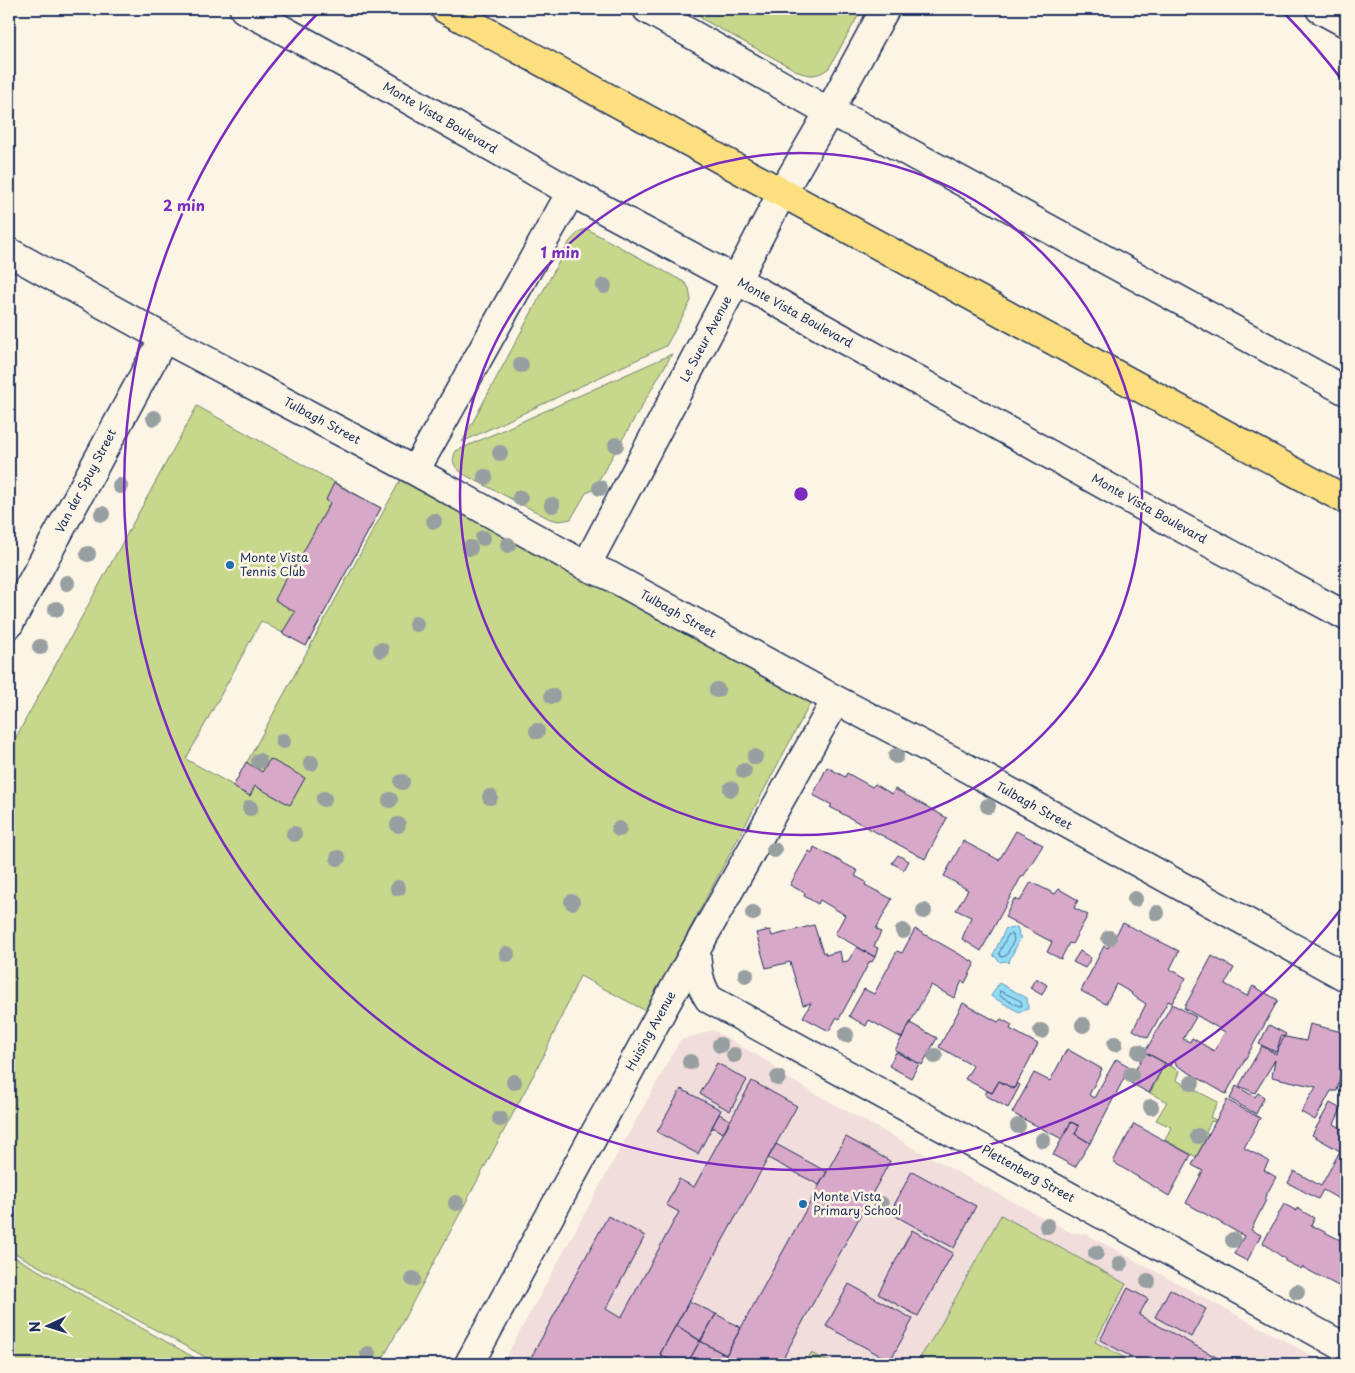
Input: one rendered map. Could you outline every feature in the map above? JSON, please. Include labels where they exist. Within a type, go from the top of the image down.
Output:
[{"type":"main road","points":[[446,9],[1346,500]]},
{"type":"street","name":"Monte Vista Boulevard","points":[[244,9],[364,74],[570,192],[737,281],[1169,521],[1346,616]]},
{"type":"street","name":"Le Sueur Avenue","points":[[586,566],[782,192],[829,112],[885,9]]},
{"type":"street","points":[[1320,9],[1346,23]]},
{"type":"street","points":[[662,12],[829,112],[855,123],[1346,391]]},
{"type":"street","points":[[415,471],[570,192]]},
{"type":"street","name":"Tulbagh Street","points":[[9,252],[164,338],[415,471],[586,566],[610,576],[836,700],[961,765],[1346,977]]},
{"type":"street","name":"Van der Spuy Street","points":[[10,618],[164,338]]},
{"type":"street","name":"Huising Avenue","points":[[469,1364],[665,1005],[836,700]]},
{"type":"street","points":[[696,951],[700,981],[709,999]]},
{"type":"street","points":[[665,1005],[685,1000],[709,999]]},
{"type":"street","name":"Plettenberg Street","points":[[709,999],[1346,1348]]},
{"type":"shaded area","name":"Monte Vista Primary School","points":[[713,1030],[772,1064],[780,1074],[961,1174],[1072,1233],[1086,1234],[1311,1355],[1314,1364],[502,1364],[680,1040]]},
{"type":"green space","points":[[695,9],[862,9],[829,68],[819,74],[809,75],[801,73],[702,19]]},
{"type":"green space","points":[[587,229],[684,282],[689,288],[691,301],[666,346],[462,442],[570,241],[580,231]]},
{"type":"green space","points":[[672,354],[593,490],[586,493],[571,519],[559,521],[550,519],[467,476],[455,466],[453,460],[456,451]]},
{"type":"green space","points":[[197,406],[381,508],[306,646],[261,621],[186,759],[234,786],[401,479],[811,702],[646,1011],[580,976],[543,1057],[380,1364],[218,1364],[9,1250],[9,750]]},
{"type":"green space","points":[[1165,1063],[1179,1071],[1176,1080],[1218,1102],[1210,1117],[1216,1120],[1215,1122],[1211,1121],[1206,1132],[1208,1135],[1196,1157],[1165,1140],[1171,1127],[1156,1120],[1167,1102],[1150,1093]]},
{"type":"green space","points":[[1001,1215],[1126,1284],[1095,1342],[1136,1364],[916,1364],[939,1328]]},
{"type":"green space","points":[[9,1254],[206,1364],[9,1364]]},
{"type":"green space","points":[[811,1353],[833,1364],[805,1364]]},
{"type":"water","points":[[1017,927],[1018,935],[1021,937],[1008,963],[1006,961],[1000,962],[993,955],[1006,928]]},
{"type":"water","points":[[999,983],[1027,998],[1028,1009],[1019,1012],[992,997]]},
{"type":"building","points":[[334,483],[381,508],[306,646],[282,633],[295,612],[275,600],[292,566],[295,567],[330,503],[326,500]]},
{"type":"building","points":[[270,759],[305,778],[290,805],[255,786],[250,796],[233,787],[246,762],[262,772]]},
{"type":"building","points":[[827,767],[845,777],[847,773],[872,787],[875,784],[892,794],[895,789],[947,818],[925,859],[830,807],[832,805],[813,795]]},
{"type":"building","points":[[1016,831],[1043,845],[1023,877],[1021,877],[981,951],[962,939],[971,917],[956,910],[968,890],[944,876],[963,841],[999,860]]},
{"type":"building","points":[[814,847],[858,871],[855,876],[866,882],[865,885],[892,899],[876,929],[881,932],[874,946],[878,948],[875,957],[835,934],[845,915],[820,900],[818,904],[804,896],[805,893],[790,885],[809,851],[812,853]]},
{"type":"building","points":[[898,855],[909,861],[904,870],[892,863]]},
{"type":"building","points":[[1031,882],[1055,894],[1059,889],[1078,900],[1074,908],[1088,915],[1072,944],[1069,943],[1061,959],[1047,952],[1052,942],[1005,917],[1014,899],[1020,901]]},
{"type":"building","points":[[1123,923],[1179,951],[1170,969],[1186,978],[1172,1003],[1168,1001],[1148,1038],[1133,1030],[1146,1004],[1132,993],[1116,984],[1106,1004],[1081,991],[1104,946],[1108,948]]},
{"type":"building","points":[[814,925],[823,953],[825,952],[826,955],[840,951],[842,962],[848,961],[857,947],[875,957],[872,962],[870,961],[839,1019],[837,1017],[829,1031],[803,1017],[811,1003],[803,1005],[790,962],[766,968],[756,933],[770,930],[772,936]]},
{"type":"building","points":[[915,929],[975,963],[965,983],[962,981],[954,998],[931,985],[902,1038],[869,1020],[866,1026],[849,1016],[864,989],[874,994],[897,951],[902,953]]},
{"type":"building","points":[[1080,951],[1091,958],[1085,968],[1073,962]]},
{"type":"building","points":[[1212,956],[1234,968],[1225,984],[1247,996],[1253,986],[1278,1000],[1226,1094],[1176,1065],[1173,1061],[1170,1066],[1145,1052],[1172,1004],[1196,1017],[1183,1039],[1190,1042],[1192,1038],[1214,1051],[1225,1032],[1184,1008]]},
{"type":"building","points":[[1036,978],[1047,985],[1042,995],[1030,988]]},
{"type":"building","points":[[963,1003],[998,1022],[1001,1019],[1012,1025],[1010,1029],[1038,1044],[1014,1089],[999,1081],[992,1093],[965,1079],[973,1066],[939,1047]]},
{"type":"building","points":[[910,1023],[937,1038],[922,1065],[895,1050]]},
{"type":"building","points":[[1310,1024],[1346,1033],[1346,1047],[1337,1091],[1331,1091],[1315,1120],[1301,1112],[1316,1087],[1272,1077],[1275,1060],[1255,1093],[1239,1086],[1262,1046],[1276,1054],[1281,1036],[1306,1041]]},
{"type":"building","points":[[1269,1025],[1286,1034],[1276,1052],[1259,1044]]},
{"type":"building","points":[[1067,1049],[1102,1069],[1089,1095],[1094,1098],[1116,1059],[1130,1067],[1090,1143],[1075,1134],[1079,1126],[1071,1122],[1062,1139],[1012,1113],[1034,1073],[1050,1081]]},
{"type":"building","points":[[896,1052],[919,1064],[911,1078],[889,1066]]},
{"type":"building","points":[[1145,1052],[1165,1063],[1149,1093],[1129,1082]]},
{"type":"building","points":[[717,1063],[747,1080],[730,1111],[700,1094]]},
{"type":"building","points":[[752,1081],[797,1106],[660,1354],[677,1364],[528,1363],[608,1216],[645,1236],[606,1309],[621,1318],[679,1212],[666,1205],[679,1179],[694,1187]]},
{"type":"building","points":[[999,1081],[1014,1089],[1017,1082],[1020,1085],[1008,1108],[985,1095],[987,1091],[992,1093]]},
{"type":"building","points":[[1236,1086],[1255,1097],[1258,1093],[1264,1097],[1256,1114],[1230,1099]]},
{"type":"building","points":[[681,1089],[721,1110],[698,1154],[657,1132]]},
{"type":"building","points":[[1227,1100],[1260,1118],[1244,1148],[1269,1161],[1264,1170],[1276,1177],[1251,1230],[1261,1235],[1247,1261],[1234,1254],[1244,1236],[1186,1203],[1203,1171],[1192,1165]]},
{"type":"building","points":[[1330,1103],[1341,1109],[1334,1124],[1346,1131],[1346,1203],[1323,1190],[1318,1199],[1288,1183],[1294,1171],[1321,1186],[1340,1151],[1312,1135]]},
{"type":"building","points":[[719,1114],[730,1120],[723,1133],[712,1127]]},
{"type":"building","points":[[1071,1122],[1079,1126],[1075,1134],[1090,1143],[1075,1167],[1053,1155]]},
{"type":"building","points":[[1134,1124],[1191,1155],[1169,1196],[1113,1162]]},
{"type":"building","name":"Monte Vista Primary School","points":[[846,1137],[890,1161],[780,1364],[721,1364]]},
{"type":"building","points":[[776,1144],[827,1172],[819,1185],[768,1158]]},
{"type":"building","points":[[912,1171],[976,1206],[954,1248],[890,1213]]},
{"type":"building","points":[[1284,1204],[1297,1211],[1297,1208],[1314,1218],[1311,1225],[1346,1243],[1346,1290],[1302,1267],[1301,1269],[1285,1261],[1285,1259],[1263,1243]]},
{"type":"building","points":[[912,1230],[953,1253],[918,1316],[878,1294]]},
{"type":"building","points":[[849,1284],[913,1319],[890,1361],[826,1326]]},
{"type":"building","points":[[1128,1288],[1148,1299],[1139,1315],[1229,1364],[1145,1364],[1100,1340]]},
{"type":"building","points":[[1170,1289],[1206,1309],[1191,1337],[1155,1317]]},
{"type":"building","points":[[689,1301],[716,1314],[701,1341],[676,1325]]},
{"type":"building","points":[[716,1314],[741,1328],[726,1355],[700,1341]]},
{"type":"building","points":[[676,1325],[700,1341],[687,1364],[677,1364],[660,1354]]},
{"type":"building","points":[[700,1341],[726,1355],[721,1364],[687,1364]]},
{"type":"place","name":"Monte Vista Tennis Club","points":[[230,565]]},
{"type":"place","name":"Monte Vista Primary School","points":[[803,1204]]}]
